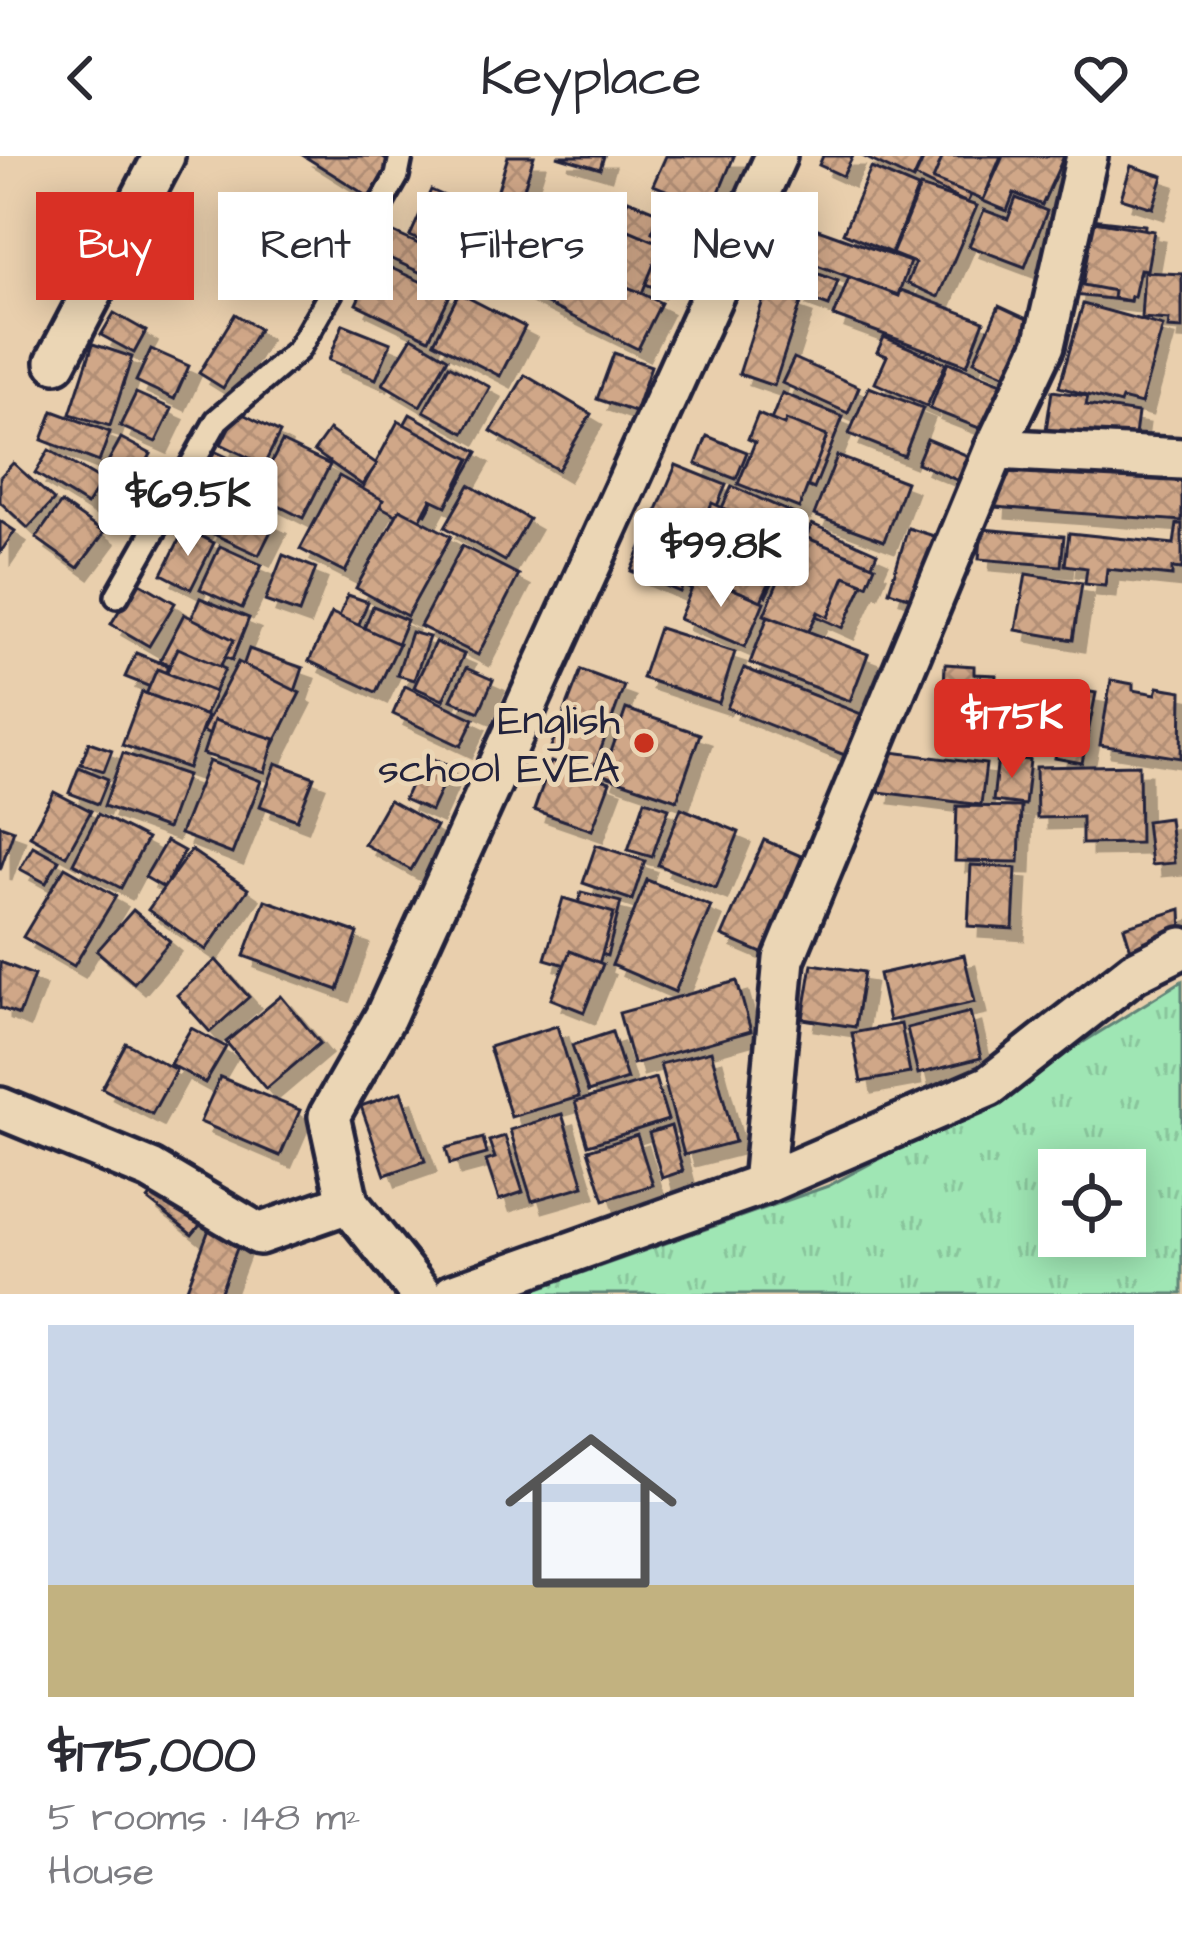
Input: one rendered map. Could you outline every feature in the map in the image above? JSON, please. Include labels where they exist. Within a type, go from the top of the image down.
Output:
[{"type":"street","points":[[56,362],[164,156]]},
{"type":"street","points":[[421,1294],[348,1203],[329,1116],[385,1017],[776,156]]},
{"type":"street","points":[[763,1184],[784,959],[995,448],[1044,345],[1087,156]]},
{"type":"street","points":[[995,448],[1182,459]]},
{"type":"street","points":[[454,1294],[763,1184],[989,1086],[1134,972],[1182,948]]},
{"type":"street","points":[[0,1108],[151,1170],[259,1234],[348,1203]]},
{"type":"lane","points":[[117,596],[217,420],[298,350],[398,176],[400,156]]},
{"type":"green space","points":[[1182,981],[1182,1294],[522,1294],[828,1186],[990,1100]]},
{"type":"building","points":[[304,156],[380,156],[391,163],[372,192],[361,192]]},
{"type":"building","points":[[508,156],[534,156],[523,192],[497,192]]},
{"type":"building","points":[[557,156],[604,156],[600,169]]},
{"type":"building","points":[[666,156],[734,156],[719,192],[670,192],[653,185]]},
{"type":"building","points":[[823,156],[853,156],[843,176],[819,165]]},
{"type":"building","points":[[862,156],[924,156],[913,180]]},
{"type":"building","points":[[925,156],[990,156],[967,203],[915,177]]},
{"type":"building","points":[[943,156],[1001,156],[983,200],[933,180]]},
{"type":"building","points":[[1003,156],[1064,156],[1042,205],[1014,193],[1007,211],[983,201]]},
{"type":"building","points":[[1131,166],[1163,176],[1153,208],[1121,198]]},
{"type":"building","points":[[871,168],[918,188],[891,253],[843,233]]},
{"type":"building","points":[[920,187],[977,206],[938,297],[907,283],[915,263],[892,254]]},
{"type":"building","points":[[1016,198],[1047,211],[1025,267],[969,246],[984,210],[1008,219]]},
{"type":"building","points":[[627,202],[651,209],[651,286],[627,276]]},
{"type":"building","points":[[1082,218],[1145,225],[1140,274],[1133,273],[1130,301],[1073,295]]},
{"type":"building","points":[[1094,221],[1154,231],[1147,270],[1140,269],[1130,301],[1113,298],[1114,291],[1083,285]]},
{"type":"building","points":[[627,229],[651,239],[651,271],[642,293],[627,287]]},
{"type":"building","points":[[818,229],[910,262],[898,295],[818,265]]},
{"type":"building","points":[[393,232],[417,243],[417,271],[393,260]]},
{"type":"building","points":[[393,269],[417,280],[417,300],[448,300],[429,339],[356,304],[358,300],[393,300]]},
{"type":"building","points":[[1144,272],[1182,274],[1182,329],[1168,328],[1169,320],[1141,318]]},
{"type":"building","points":[[818,274],[838,281],[829,306],[812,300],[818,300]]},
{"type":"building","points":[[849,277],[899,296],[901,290],[984,321],[967,365],[834,316]]},
{"type":"building","points":[[627,286],[661,303],[638,349],[539,300],[627,300]]},
{"type":"building","points":[[455,300],[473,300],[525,327],[500,376],[434,342]]},
{"type":"building","points":[[763,300],[801,303],[774,386],[739,374]]},
{"type":"building","points":[[1083,304],[1163,326],[1141,404],[1122,399],[1120,404],[1059,387]]},
{"type":"building","points":[[999,306],[1042,326],[1018,380],[974,361]]},
{"type":"building","points":[[114,313],[146,331],[134,353],[101,335]]},
{"type":"building","points":[[235,314],[259,329],[223,388],[199,373]]},
{"type":"building","points":[[343,324],[391,343],[376,379],[329,360]]},
{"type":"building","points":[[412,337],[448,358],[420,406],[383,384]]},
{"type":"building","points":[[884,337],[946,363],[927,406],[875,383],[887,356],[877,352]]},
{"type":"building","points":[[93,344],[132,357],[110,426],[70,414]]},
{"type":"building","points":[[151,349],[189,366],[174,399],[136,381]]},
{"type":"building","points":[[614,353],[651,366],[635,412],[597,399]]},
{"type":"building","points":[[794,358],[859,387],[848,413],[782,383]]},
{"type":"building","points":[[948,362],[1010,386],[992,433],[930,409]]},
{"type":"building","points":[[449,365],[490,387],[464,433],[424,411]]},
{"type":"building","points":[[525,375],[591,414],[558,470],[491,431]]},
{"type":"building","points":[[869,387],[923,408],[904,456],[849,434]]},
{"type":"building","points":[[1052,391],[1088,396],[1086,405],[1138,413],[1134,443],[1046,430]]},
{"type":"building","points":[[136,393],[172,409],[156,442],[120,426]]},
{"type":"building","points":[[782,393],[843,417],[814,489],[753,465]]},
{"type":"building","points":[[53,411],[110,432],[99,462],[42,440]]},
{"type":"building","points":[[237,411],[280,433],[264,465],[221,444]]},
{"type":"building","points":[[410,414],[478,452],[452,497],[439,490],[426,514],[372,483]]},
{"type":"building","points":[[758,414],[827,436],[799,508],[738,484],[755,442],[748,439]]},
{"type":"building","points":[[398,421],[470,459],[446,506],[431,499],[417,526],[359,495]]},
{"type":"building","points":[[329,430],[377,464],[362,485],[314,451]]},
{"type":"building","points":[[707,436],[747,452],[736,479],[696,464]]},
{"type":"building","points":[[121,438],[151,454],[134,485],[104,469]]},
{"type":"building","points":[[927,439],[983,462],[973,487],[917,463]]},
{"type":"building","points":[[282,442],[330,465],[303,518],[255,494]]},
{"type":"building","points":[[49,450],[102,481],[87,505],[35,473]]},
{"type":"building","points":[[212,450],[231,459],[212,494],[194,484]]},
{"type":"building","points":[[837,456],[906,482],[884,541],[814,515]]},
{"type":"building","points":[[998,459],[1182,473],[1182,521],[995,507]]},
{"type":"building","points":[[13,463],[54,500],[28,528],[0,502],[0,477]]},
{"type":"building","points":[[676,465],[726,485],[680,592],[631,571]]},
{"type":"building","points":[[339,476],[383,500],[345,572],[300,549]]},
{"type":"building","points":[[469,485],[529,519],[505,561],[445,527]]},
{"type":"building","points":[[732,486],[803,518],[766,596],[696,564]]},
{"type":"building","points":[[226,487],[259,503],[254,513],[275,523],[259,555],[205,530]]},
{"type":"building","points":[[191,490],[214,502],[200,528],[177,516]]},
{"type":"building","points":[[61,503],[104,533],[78,568],[36,538]]},
{"type":"building","points":[[712,503],[790,539],[753,618],[675,582]]},
{"type":"building","points":[[400,509],[451,536],[407,616],[356,588]]},
{"type":"building","points":[[0,521],[15,531],[0,553]]},
{"type":"building","points":[[812,524],[877,553],[843,628],[778,599]]},
{"type":"building","points":[[1177,524],[1182,524],[1182,569],[1172,568],[1172,576],[1107,569],[1105,586],[1085,584],[1087,568],[1065,565],[1069,533],[1174,544]]},
{"type":"building","points":[[185,528],[214,543],[191,589],[162,574]]},
{"type":"building","points":[[908,528],[944,539],[924,602],[889,591]]},
{"type":"building","points":[[982,529],[1064,536],[1061,566],[979,559]]},
{"type":"building","points":[[798,534],[875,566],[867,585],[845,576],[828,617],[818,612],[808,633],[764,615]]},
{"type":"building","points":[[220,546],[262,565],[242,608],[200,589]]},
{"type":"building","points":[[462,546],[519,575],[478,655],[420,626]]},
{"type":"building","points":[[283,555],[316,568],[299,613],[265,601]]},
{"type":"building","points":[[698,574],[764,602],[745,647],[679,619]]},
{"type":"building","points":[[1026,574],[1082,583],[1073,640],[1016,630]]},
{"type":"building","points":[[137,581],[175,603],[149,646],[111,624]]},
{"type":"building","points":[[348,595],[368,602],[347,653],[327,645]]},
{"type":"building","points":[[200,598],[249,618],[232,660],[182,640]]},
{"type":"building","points":[[373,606],[407,620],[386,670],[353,656]]},
{"type":"building","points":[[332,613],[399,644],[376,692],[309,661]]},
{"type":"building","points":[[184,614],[234,640],[210,686],[160,660]]},
{"type":"building","points":[[768,616],[868,654],[850,701],[750,663]]},
{"type":"building","points":[[659,628],[735,652],[719,703],[642,678]]},
{"type":"building","points":[[411,632],[429,637],[414,680],[397,675]]},
{"type":"building","points":[[435,642],[464,654],[443,700],[414,687]]},
{"type":"building","points":[[178,648],[225,669],[205,712],[158,691]]},
{"type":"building","points":[[249,649],[303,668],[282,729],[227,711]]},
{"type":"building","points":[[136,653],[168,666],[158,690],[125,677]]},
{"type":"building","points":[[238,662],[300,693],[265,762],[202,731]]},
{"type":"building","points":[[945,664],[974,666],[974,674],[996,675],[994,710],[943,707]]},
{"type":"building","points":[[466,668],[493,680],[479,712],[451,700]]},
{"type":"building","points":[[744,668],[864,715],[847,756],[727,708]]},
{"type":"building","points":[[157,669],[215,692],[196,737],[138,713]]},
{"type":"building","points":[[581,670],[624,686],[594,768],[549,752]]},
{"type":"building","points":[[1111,680],[1156,694],[1158,687],[1182,691],[1181,758],[1100,745]]},
{"type":"building","points":[[405,686],[474,719],[461,746],[393,714]]},
{"type":"building","points":[[1069,688],[1096,693],[1082,763],[1055,758]]},
{"type":"building","points":[[142,692],[207,716],[188,768],[122,745]]},
{"type":"building","points":[[626,709],[700,734],[677,800],[603,775]]},
{"type":"building","points":[[214,720],[275,739],[265,772],[203,754]]},
{"type":"building","points":[[89,742],[112,750],[104,771],[81,764]]},
{"type":"building","points":[[884,751],[986,764],[981,805],[879,792]]},
{"type":"building","points":[[123,753],[187,775],[167,829],[104,806]]},
{"type":"building","points":[[424,755],[451,767],[431,811],[404,799]]},
{"type":"building","points":[[998,757],[1030,760],[1025,805],[993,801]]},
{"type":"building","points":[[209,761],[261,781],[232,854],[180,834]]},
{"type":"building","points":[[551,762],[610,782],[592,830],[534,810]]},
{"type":"building","points":[[276,763],[314,777],[297,820],[260,806]]},
{"type":"building","points":[[1139,765],[1140,843],[1082,844],[1082,817],[1037,818],[1036,767]]},
{"type":"building","points":[[79,767],[108,779],[98,804],[69,793]]},
{"type":"building","points":[[54,792],[91,811],[66,856],[30,836]]},
{"type":"building","points":[[389,800],[436,826],[411,870],[364,844]]},
{"type":"building","points":[[645,800],[669,808],[652,857],[628,850]]},
{"type":"building","points":[[957,806],[1021,807],[1019,862],[955,861]]},
{"type":"building","points":[[681,808],[739,832],[716,888],[658,865]]},
{"type":"building","points":[[98,814],[147,839],[121,888],[73,863]]},
{"type":"building","points":[[1169,818],[1174,863],[1151,865],[1146,821]]},
{"type":"building","points":[[0,825],[14,830],[0,870]]},
{"type":"building","points":[[764,840],[808,859],[766,955],[722,936]]},
{"type":"building","points":[[166,841],[184,851],[164,888],[145,877]]},
{"type":"building","points":[[596,845],[645,861],[632,900],[583,883]]},
{"type":"building","points":[[33,846],[59,860],[46,883],[20,869]]},
{"type":"building","points":[[191,850],[248,889],[206,950],[148,910]]},
{"type":"building","points":[[971,865],[1016,868],[1013,929],[968,926]]},
{"type":"building","points":[[65,867],[116,896],[74,966],[23,937]]},
{"type":"building","points":[[647,880],[711,906],[675,992],[612,965]]},
{"type":"building","points":[[581,892],[621,902],[607,956],[568,946]]},
{"type":"building","points":[[563,898],[614,913],[596,974],[545,959]]},
{"type":"building","points":[[265,900],[358,933],[338,990],[244,956]]},
{"type":"building","points":[[1181,909],[1182,933],[1131,950],[1124,927]]},
{"type":"building","points":[[133,910],[170,941],[134,983],[97,951]]},
{"type":"building","points":[[570,951],[603,964],[584,1012],[551,999]]},
{"type":"building","points":[[964,955],[975,1002],[889,1021],[879,974]]},
{"type":"building","points":[[216,960],[249,997],[210,1032],[177,995]]},
{"type":"building","points":[[0,962],[34,975],[19,1015],[0,1008]]},
{"type":"building","points":[[812,964],[864,972],[855,1027],[803,1019]]},
{"type":"building","points":[[737,981],[751,1031],[633,1064],[619,1013]]},
{"type":"building","points":[[281,996],[320,1043],[266,1089],[226,1042]]},
{"type":"building","points":[[970,1012],[981,1058],[918,1074],[907,1028]]},
{"type":"building","points":[[901,1024],[910,1073],[861,1082],[852,1033]]},
{"type":"building","points":[[557,1026],[579,1097],[511,1117],[489,1047]]},
{"type":"building","points":[[191,1028],[226,1047],[205,1083],[170,1064]]},
{"type":"building","points":[[612,1032],[627,1079],[588,1092],[572,1045]]},
{"type":"building","points":[[126,1043],[176,1070],[152,1114],[102,1088]]},
{"type":"building","points":[[711,1051],[735,1142],[684,1155],[660,1064]]},
{"type":"building","points":[[220,1077],[300,1110],[280,1156],[200,1122]]},
{"type":"building","points":[[655,1078],[668,1120],[588,1145],[575,1102]]},
{"type":"building","points":[[401,1092],[425,1161],[385,1175],[361,1106]]},
{"type":"building","points":[[562,1114],[584,1186],[532,1201],[510,1130]]},
{"type":"building","points":[[671,1126],[683,1171],[662,1178],[649,1133]]},
{"type":"building","points":[[637,1135],[653,1185],[604,1200],[588,1150]]},
{"type":"building","points":[[505,1136],[523,1192],[499,1200],[486,1161],[495,1158],[489,1141]]},
{"type":"building","points":[[483,1138],[487,1154],[450,1164],[446,1148]]},
{"type":"building","points":[[162,1183],[206,1218],[192,1235],[148,1200]]},
{"type":"building","points":[[211,1224],[242,1235],[220,1294],[185,1294]]},
{"type":"place","name":"English school EVEA","points":[[644,743]]}]
